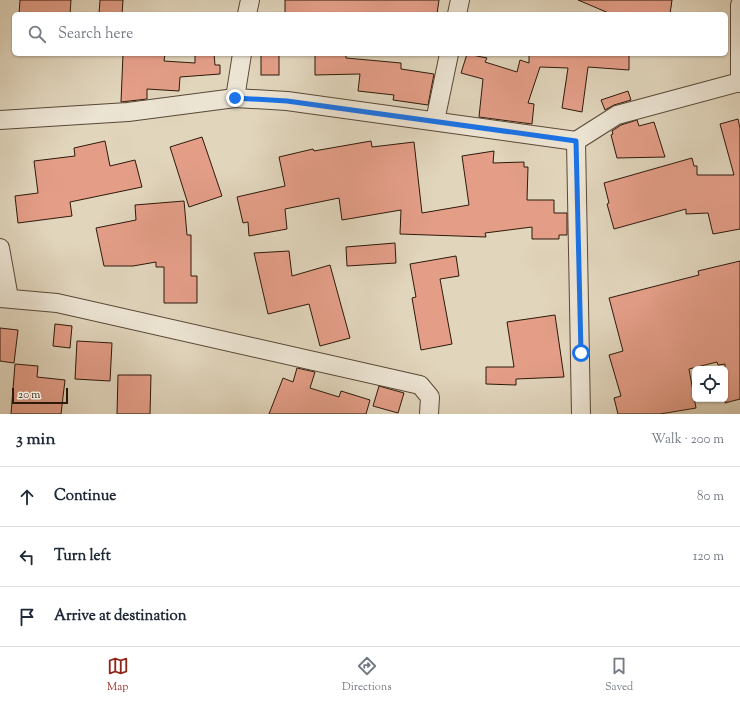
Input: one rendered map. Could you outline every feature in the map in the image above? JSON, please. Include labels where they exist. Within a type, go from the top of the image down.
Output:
[{"type":"street","points":[[248,12],[250,0]]},
{"type":"street","points":[[457,12],[460,0]]},
{"type":"street","points":[[0,120],[128,112],[235,98],[287,101],[576,141],[617,115],[740,82],[736,5]]},
{"type":"street","points":[[235,98],[242,56]]},
{"type":"street","points":[[435,121],[449,56]]},
{"type":"street","points":[[576,141],[581,414]]},
{"type":"street","points":[[0,248],[5,298],[57,303],[420,385],[430,397],[429,414]]},
{"type":"building","points":[[20,0],[71,0],[70,12],[19,12]]},
{"type":"building","points":[[100,0],[123,0],[122,12],[99,12]]},
{"type":"building","points":[[285,0],[439,0],[437,12],[285,12]]},
{"type":"building","points":[[578,0],[672,0],[670,12],[606,12]]},
{"type":"building","points":[[123,56],[165,56],[164,61],[195,63],[195,56],[214,56],[215,65],[220,65],[220,74],[180,77],[179,91],[147,89],[147,99],[121,102]]},
{"type":"building","points":[[261,56],[279,56],[279,75],[261,75]]},
{"type":"building","points":[[315,56],[346,56],[346,58],[401,63],[401,69],[434,74],[428,105],[393,100],[394,95],[358,91],[360,74],[315,75]]},
{"type":"building","points":[[466,56],[487,58],[485,62],[517,72],[520,60],[529,63],[529,56],[629,56],[629,70],[588,67],[582,112],[562,108],[568,68],[540,67],[528,103],[534,104],[532,124],[479,117],[483,79],[461,73]]},
{"type":"building","points":[[628,91],[631,100],[614,105],[605,110],[601,100]]},
{"type":"building","points":[[738,119],[740,128],[740,229],[713,234],[708,213],[686,214],[686,209],[614,229],[607,204],[609,203],[604,183],[692,158],[694,166],[697,166],[697,175],[734,175],[720,124]]},
{"type":"building","points":[[637,120],[639,126],[654,122],[665,157],[617,158],[611,135],[613,134],[612,131],[621,125]]},
{"type":"building","points":[[202,137],[222,196],[189,207],[170,147]]},
{"type":"building","points":[[105,141],[110,166],[135,160],[142,187],[70,202],[72,216],[18,223],[15,196],[38,193],[34,161],[75,156],[74,148]]},
{"type":"building","points":[[371,141],[372,147],[414,142],[422,213],[469,205],[462,156],[494,151],[493,163],[524,162],[524,167],[528,167],[527,200],[554,200],[554,213],[567,213],[567,235],[559,235],[559,239],[532,239],[532,227],[485,233],[486,237],[400,234],[401,210],[342,220],[339,198],[285,209],[287,229],[249,236],[248,222],[243,223],[237,197],[285,186],[279,157],[313,149],[314,151]]},
{"type":"building","points":[[184,201],[187,235],[191,235],[191,276],[197,276],[197,303],[164,303],[164,267],[156,267],[156,262],[133,266],[104,266],[96,228],[136,220],[135,205]]},
{"type":"building","points":[[395,243],[396,263],[347,266],[346,247]]},
{"type":"building","points":[[289,251],[292,276],[330,265],[350,338],[320,346],[309,304],[268,314],[254,253]]},
{"type":"building","points":[[456,256],[459,276],[440,279],[452,344],[421,350],[412,298],[416,297],[410,264]]},
{"type":"building","points":[[740,261],[740,399],[725,403],[728,402],[728,366],[725,366],[725,364],[718,365],[717,362],[701,366],[692,366],[692,368],[689,369],[692,386],[692,402],[695,402],[696,408],[660,414],[618,414],[614,398],[621,396],[609,355],[623,351],[609,298],[699,275],[698,271]]},
{"type":"building","points":[[555,315],[564,377],[516,379],[516,385],[486,384],[486,367],[514,367],[507,322]]},
{"type":"building","points":[[55,324],[72,326],[70,348],[53,346]]},
{"type":"building","points":[[0,328],[18,330],[14,363],[0,361]]},
{"type":"building","points":[[77,341],[112,343],[110,381],[75,379]]},
{"type":"building","points":[[15,364],[38,366],[37,377],[65,380],[61,414],[11,414]]},
{"type":"building","points":[[297,368],[315,372],[310,388],[339,397],[341,391],[370,400],[366,414],[269,414],[283,378],[293,382]]},
{"type":"building","points":[[118,375],[151,375],[150,414],[117,414]]},
{"type":"building","points":[[379,386],[404,393],[398,413],[373,406]]},
{"type":"route","points":[[235,98],[287,101],[576,141],[581,353]]}]
